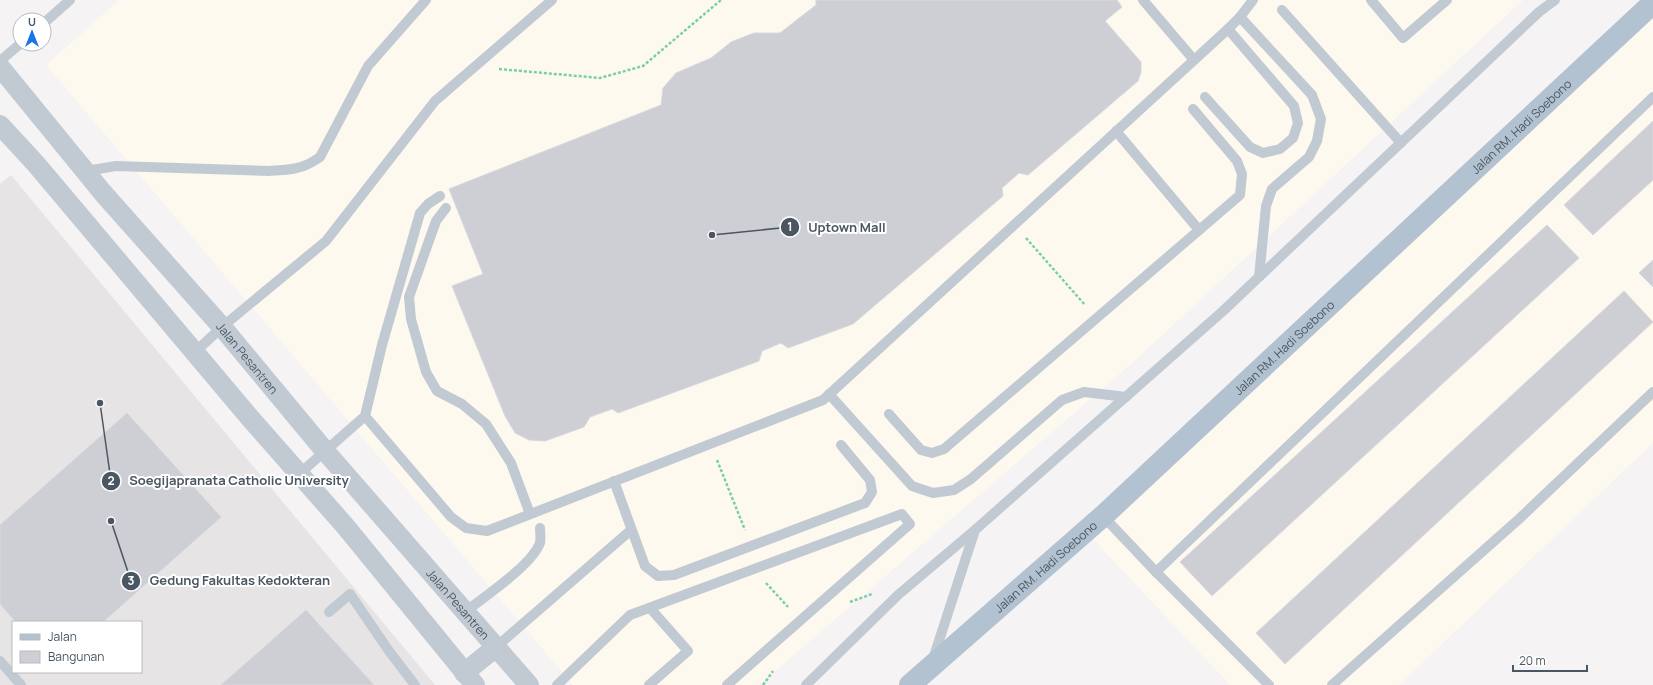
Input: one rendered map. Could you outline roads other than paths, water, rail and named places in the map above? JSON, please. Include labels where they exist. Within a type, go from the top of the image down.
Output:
[{"type":"main road","name":"Jalan RM. Hadi Soebono","points":[[910,685],[1103,516],[1653,3]]},
{"type":"street","name":"Jalan Pesantren","points":[[0,68],[103,193],[222,327],[325,451],[529,685]]},
{"type":"street","name":"Jalan Pesantren","points":[[0,125],[194,353],[346,527],[470,679],[496,647]]},
{"type":"lane","points":[[52,16],[70,0]]},
{"type":"lane","points":[[86,171],[116,166],[268,170],[289,170],[308,166],[320,157],[368,66],[426,0]]},
{"type":"lane","points":[[194,353],[222,327],[326,241],[435,101],[552,0]]},
{"type":"lane","points":[[1143,0],[1194,60]]},
{"type":"lane","points":[[365,416],[451,517],[466,528],[487,531],[823,400],[1228,29],[1240,17],[1253,0]]},
{"type":"lane","points":[[1371,0],[1403,38],[1447,0]]},
{"type":"lane","points":[[806,685],[898,595],[975,530],[1223,311],[1539,12],[1556,0]]},
{"type":"lane","points":[[1282,10],[1401,143]]},
{"type":"lane","points":[[1240,17],[1312,95],[1321,119],[1317,141],[1309,157],[1272,190],[1266,206],[1259,277]]},
{"type":"lane","points":[[1204,97],[1250,147],[1263,153],[1280,149],[1293,138],[1298,123],[1294,106],[1228,29]]},
{"type":"lane","points":[[0,61],[12,51]]},
{"type":"lane","points":[[1156,572],[1653,97]]},
{"type":"lane","points":[[889,414],[921,450],[932,453],[944,449],[1240,195],[1242,174],[1237,161],[1193,109]]},
{"type":"lane","points":[[1116,131],[1199,230]]},
{"type":"lane","points":[[299,474],[365,416],[382,345],[420,213],[428,204],[440,196]]},
{"type":"lane","points":[[446,208],[436,221],[409,297],[411,319],[426,372],[437,391],[462,404],[486,424],[511,462],[530,514]]},
{"type":"lane","points":[[829,394],[912,486],[933,493],[954,490],[971,479],[1062,400],[1084,392],[1126,397]]},
{"type":"lane","points":[[1332,685],[1519,519],[1653,392]]},
{"type":"lane","points":[[614,482],[645,566],[658,576],[674,575],[865,503],[872,492],[870,480],[841,445]]},
{"type":"lane","points":[[557,685],[630,615],[902,514],[910,524],[727,685]]},
{"type":"lane","points":[[1103,516],[1156,572],[1269,685]]},
{"type":"lane","points":[[465,612],[522,567],[535,553],[540,542],[540,528]]},
{"type":"lane","points":[[496,647],[631,530]]},
{"type":"lane","points":[[930,667],[975,530]]},
{"type":"lane","points":[[329,612],[350,594],[389,651],[415,685]]},
{"type":"lane","points":[[649,685],[688,651],[650,608]]},
{"type":"lane","points":[[0,662],[21,685]]},
{"type":"place","name":"Uptown Mall","points":[[712,235]]},
{"type":"place","name":"Soegijapranata Catholic University","points":[[100,403]]},
{"type":"place","name":"Gedung Fakultas Kedokteran","points":[[111,521]]}]
